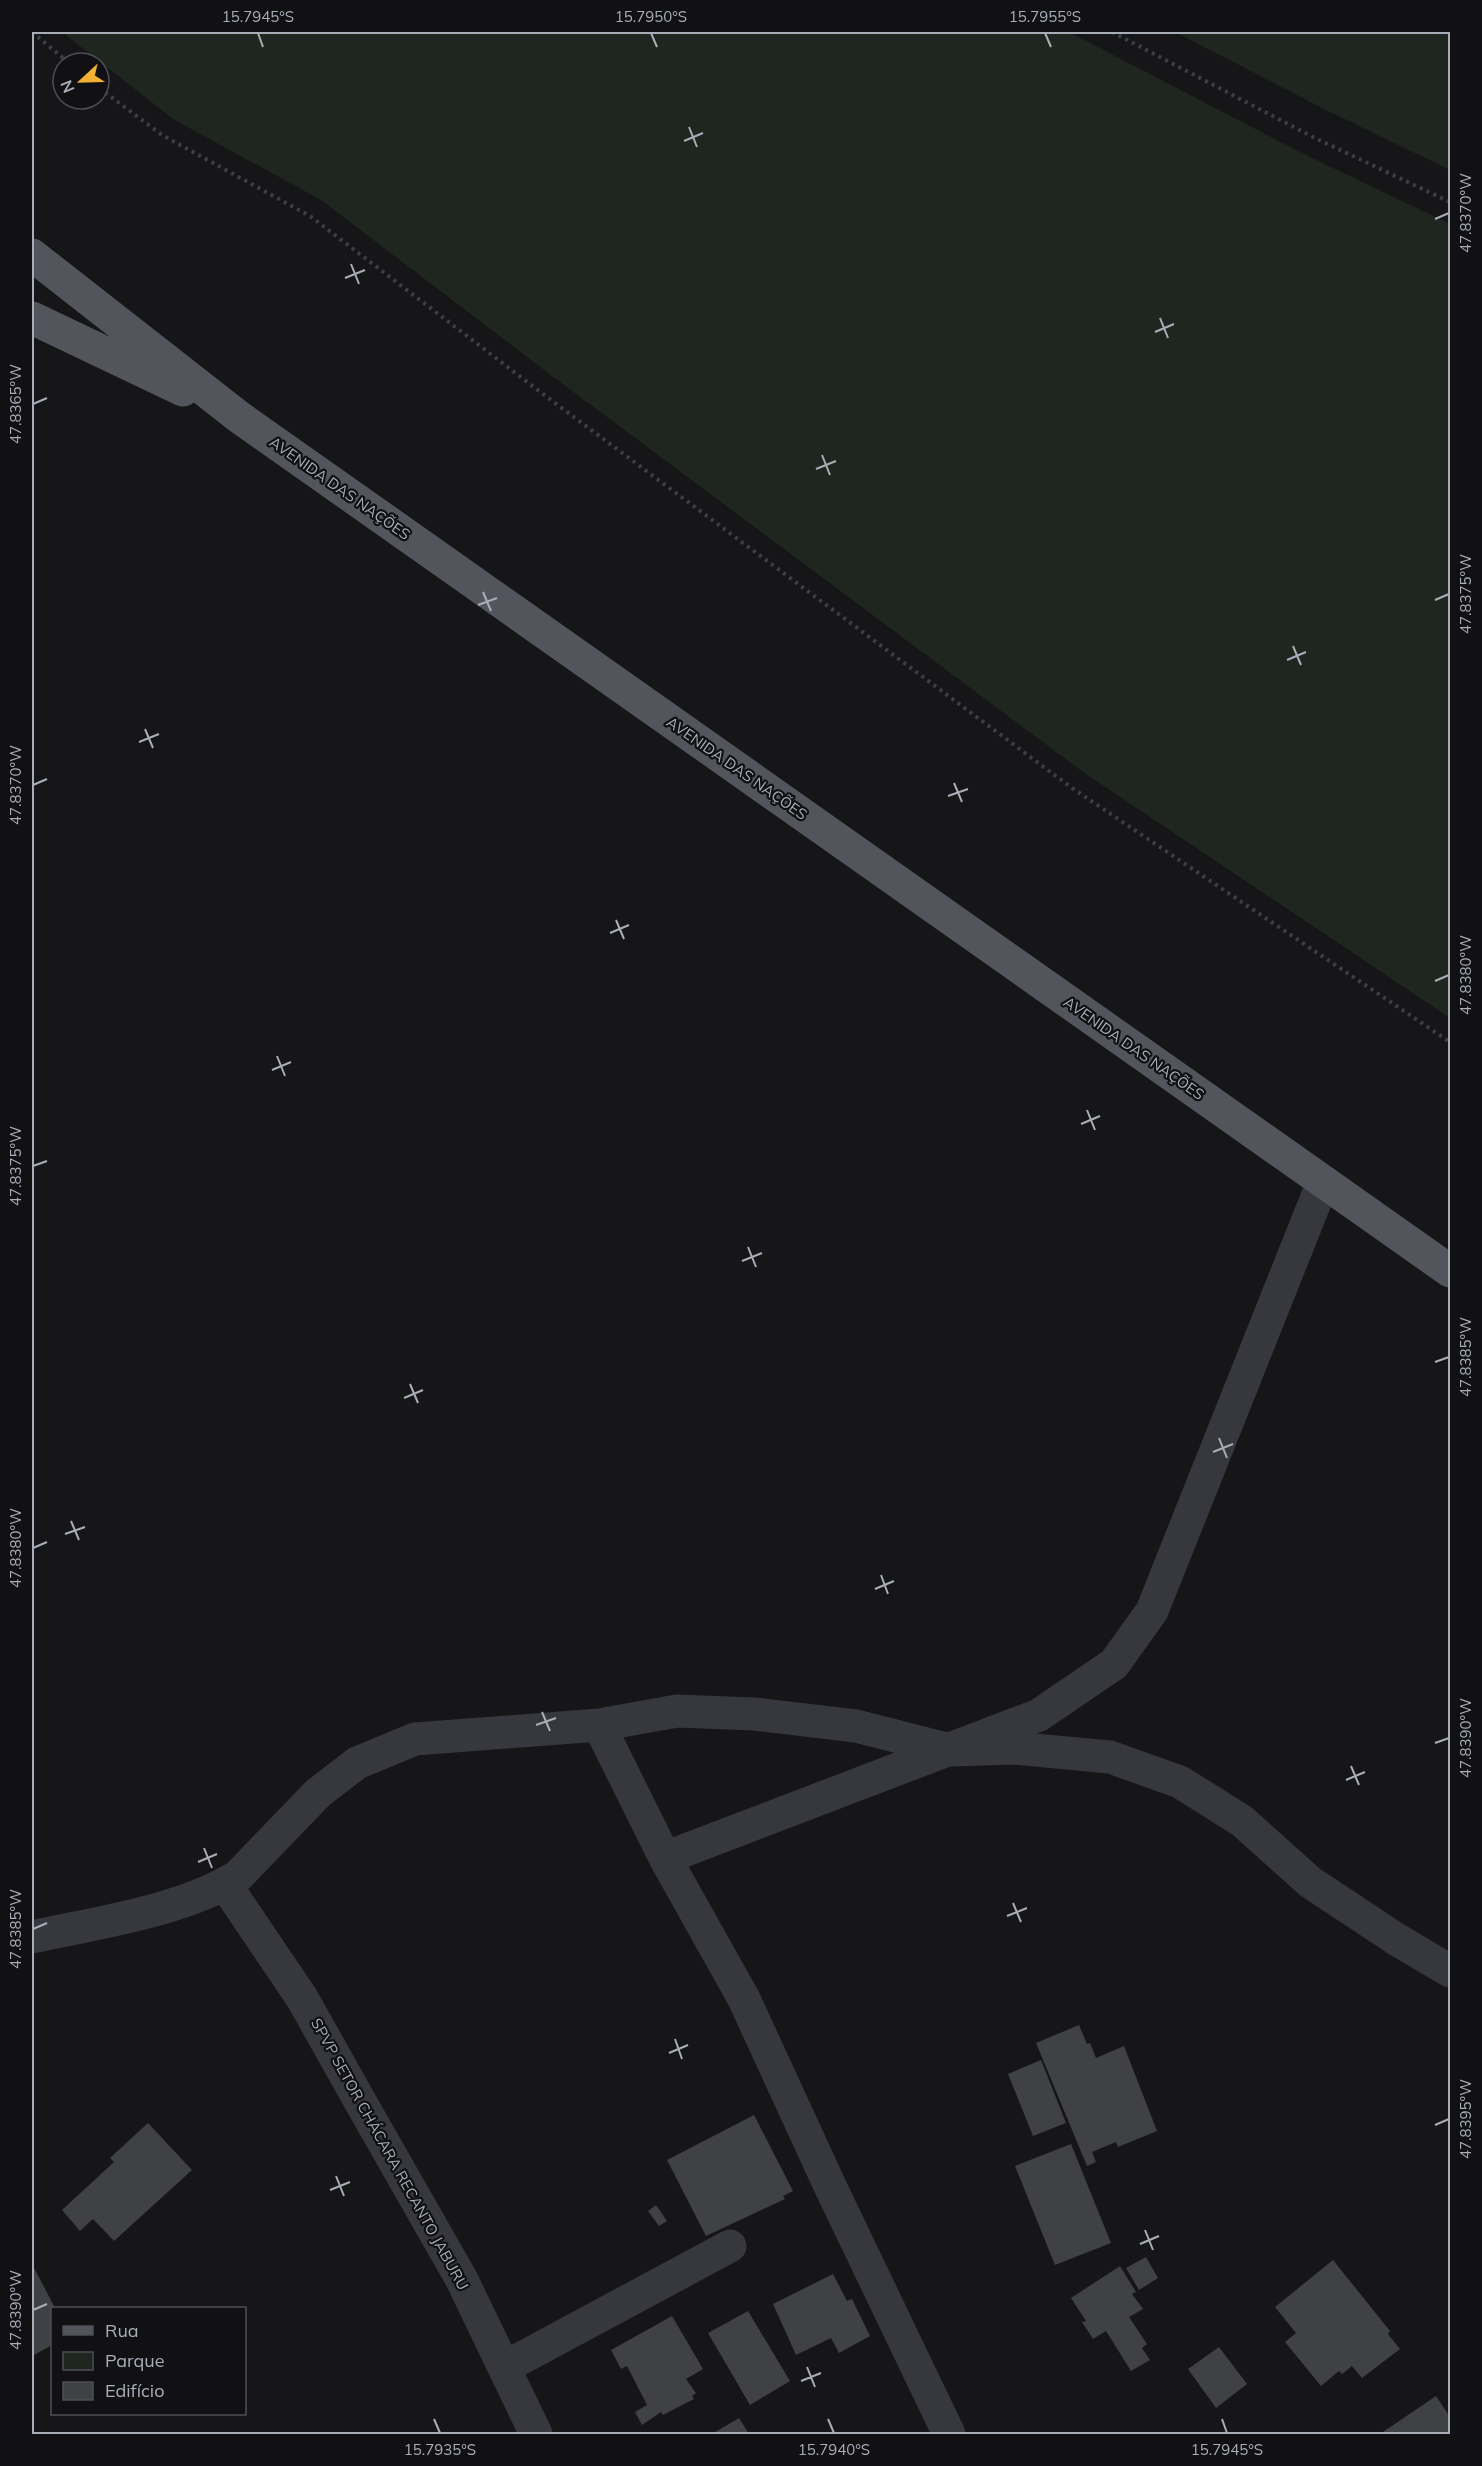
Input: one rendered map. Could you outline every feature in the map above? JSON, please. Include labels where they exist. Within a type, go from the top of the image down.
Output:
[{"type":"main road","name":"AVENIDA DAS NAÇÕES","points":[[32,255],[239,417],[1450,1271]]},
{"type":"main road","points":[[32,318],[239,417]]},
{"type":"street","points":[[665,1858],[1039,1715],[1114,1664],[1152,1611],[1323,1182]]},
{"type":"street","points":[[32,1937],[155,1909],[225,1884],[238,1876],[318,1793],[357,1763],[415,1739],[598,1725],[677,1711],[754,1714],[856,1726],[950,1750],[1013,1748],[1110,1757],[1180,1782],[1242,1821],[1310,1882],[1396,1939],[1450,1971]]},
{"type":"street","points":[[598,1725],[665,1858],[744,1999],[949,2434]]},
{"type":"street","name":"SPVP SETOR CHÁCARA RECANTO JABURU","points":[[225,1884],[302,1998],[462,2280],[536,2434]]},
{"type":"street","points":[[505,2367],[730,2247]]},
{"type":"path","points":[[32,32],[55,51]]},
{"type":"path","points":[[1112,32],[1313,137],[1450,202]]},
{"type":"path","points":[[111,97],[162,135],[310,216],[539,391],[1072,788],[1450,1042]]},
{"type":"green space","points":[[62,32],[1069,32],[1304,154],[1450,224],[1450,1018],[1083,772],[552,376],[321,200],[173,119],[111,70],[111,51],[86,51]]},
{"type":"green space","points":[[1175,32],[1450,32],[1450,170],[1326,110]]},
{"type":"building","points":[[1079,2025],[1096,2058],[1124,2046],[1157,2131],[1118,2147],[1116,2142],[1092,2152],[1096,2162],[1087,2166],[1036,2043]]},
{"type":"building","points":[[1041,2060],[1066,2123],[1033,2136],[1008,2074]]},
{"type":"building","points":[[754,2115],[793,2191],[783,2196],[785,2199],[706,2236],[667,2160]]},
{"type":"building","points":[[148,2123],[192,2170],[114,2241],[93,2219],[80,2231],[62,2210],[114,2162],[110,2158]]},
{"type":"building","points":[[1071,2144],[1111,2243],[1055,2265],[1015,2166]]},
{"type":"building","points":[[656,2205],[667,2221],[659,2226],[648,2211]]},
{"type":"building","points":[[1146,2257],[1158,2278],[1139,2290],[1126,2268]]},
{"type":"building","points":[[1333,2260],[1390,2331],[1388,2334],[1400,2349],[1362,2378],[1352,2366],[1342,2374],[1339,2371],[1321,2386],[1285,2342],[1296,2333],[1275,2307]]},
{"type":"building","points":[[32,2264],[54,2307],[51,2307],[51,2346],[34,2355],[32,2351]]},
{"type":"building","points":[[1120,2266],[1136,2292],[1132,2294],[1143,2309],[1129,2317],[1147,2344],[1142,2348],[1150,2360],[1131,2371],[1106,2331],[1093,2339],[1082,2322],[1086,2321],[1071,2298]]},
{"type":"building","points":[[833,2274],[847,2301],[852,2299],[870,2336],[839,2353],[831,2338],[796,2355],[773,2304]]},
{"type":"building","points":[[748,2311],[790,2381],[750,2405],[708,2333]]},
{"type":"building","points":[[672,2316],[703,2369],[686,2379],[696,2393],[692,2396],[694,2399],[663,2415],[661,2412],[642,2425],[635,2412],[647,2405],[627,2366],[621,2369],[611,2350]]},
{"type":"building","points":[[1219,2347],[1247,2384],[1216,2408],[1188,2369]]},
{"type":"building","points":[[1436,2396],[1450,2417],[1450,2434],[1380,2434]]},
{"type":"building","points":[[739,2418],[749,2434],[712,2434]]}]
